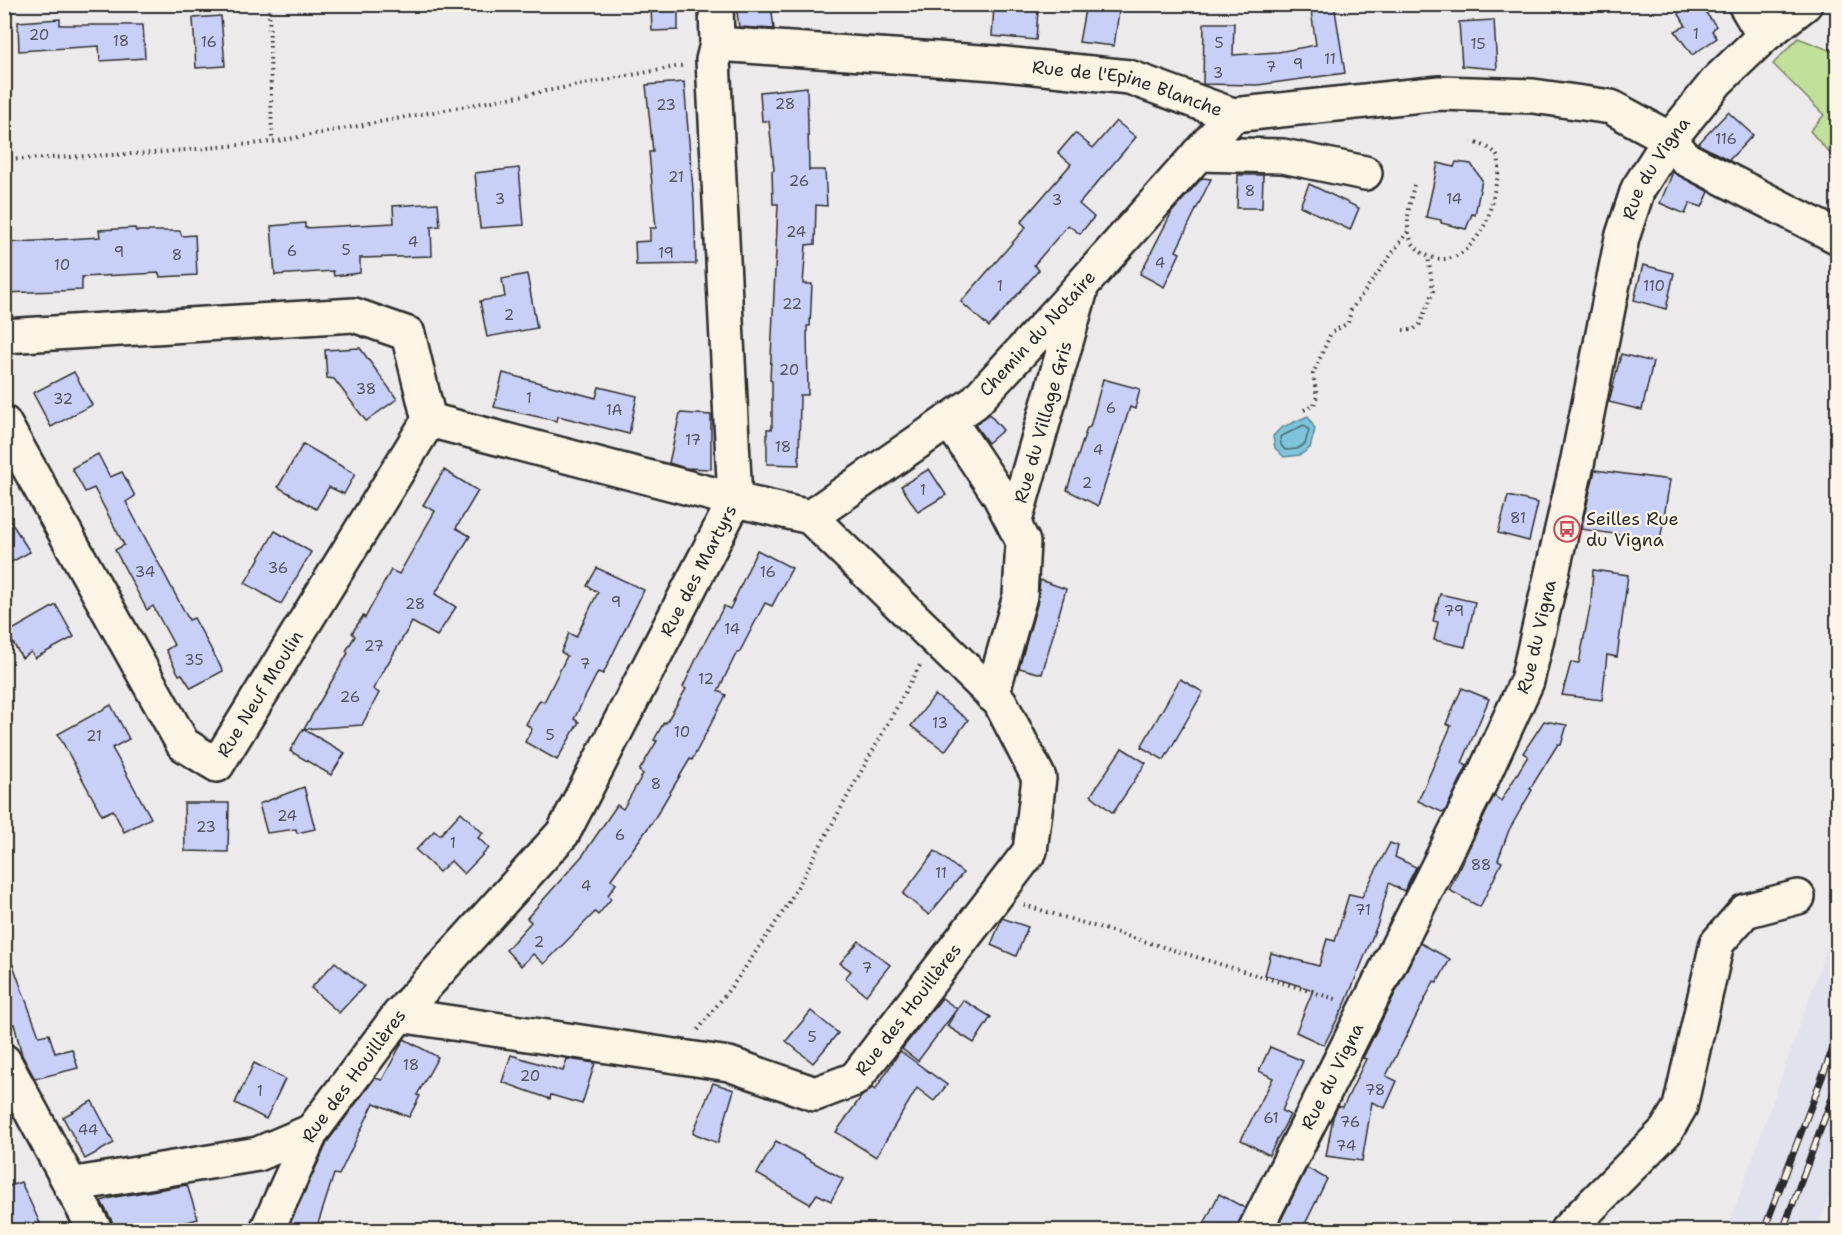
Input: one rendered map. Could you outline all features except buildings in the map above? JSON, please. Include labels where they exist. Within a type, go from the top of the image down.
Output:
[{"type":"street","name":"Rue des Martyrs","points":[[399,1015],[562,833],[735,500],[715,52],[716,4]]},
{"type":"street","points":[[1745,4],[1764,36]]},
{"type":"street","name":"Rue du Vigna","points":[[1255,1230],[1480,782],[1527,681],[1577,464],[1622,238],[1638,189],[1670,139],[1718,81],[1764,36],[1804,4]]},
{"type":"street","name":"Rue de l'Epine Blanche","points":[[715,52],[995,63],[1129,77],[1233,115],[1440,93],[1533,96],[1611,107],[1670,139],[1686,159],[1838,237]]},
{"type":"street","name":"Chemin du Notaire","points":[[810,517],[974,403],[1233,115]]},
{"type":"street","points":[[1198,154],[1283,156],[1365,173]]},
{"type":"street","name":"Rue du Village Gris","points":[[1014,524],[1082,285]]},
{"type":"street","points":[[4,336],[354,315],[408,334],[429,420],[735,500],[810,517]]},
{"type":"street","name":"Rue Neuf Moulin","points":[[8,439],[183,744],[217,765],[429,420]]},
{"type":"street","points":[[949,420],[999,495],[1023,542],[1020,596],[992,695]]},
{"type":"street","name":"Rue des Houillères","points":[[267,1230],[312,1131],[399,1015],[729,1064],[815,1094],[855,1078],[1030,851],[1039,778],[1000,702],[810,517]]},
{"type":"street","points":[[1567,1230],[1666,1131],[1680,1107],[1717,943],[1745,911],[1798,897]]},
{"type":"street","points":[[4,1061],[95,1230]]},
{"type":"street","points":[[70,1185],[258,1154],[312,1131]]},
{"type":"path","points":[[269,4],[272,142]]},
{"type":"path","points":[[4,160],[153,153],[272,142],[715,52]]},
{"type":"path","points":[[1414,186],[1407,218],[1411,238],[1419,252],[1437,259],[1455,257],[1470,246],[1485,224],[1500,167],[1499,157],[1488,146],[1472,142]]},
{"type":"path","points":[[1304,410],[1314,405],[1317,396],[1313,374],[1332,333],[1348,323],[1351,310],[1409,230]]},
{"type":"path","points":[[1403,330],[1413,330],[1420,324],[1433,291],[1428,256]]},
{"type":"path","points":[[677,1056],[738,978],[787,906],[935,639]]},
{"type":"path","points":[[995,896],[1366,1008]]},
{"type":"shaded area","points":[[1837,928],[1837,1177],[1817,1230],[1727,1230],[1828,945]]},
{"type":"green space","points":[[1798,38],[1837,53],[1837,164],[1810,131],[1824,115],[1773,64]]},
{"type":"water","points":[[1308,416],[1315,429],[1310,448],[1300,455],[1284,457],[1275,448],[1273,436],[1281,428]]},
{"type":"railway","points":[[1764,1230],[1838,1035]]},
{"type":"railway","points":[[1783,1230],[1838,1082]]},
{"type":"place","name":"Seilles Rue du Vigna","points":[[1567,529]]}]
